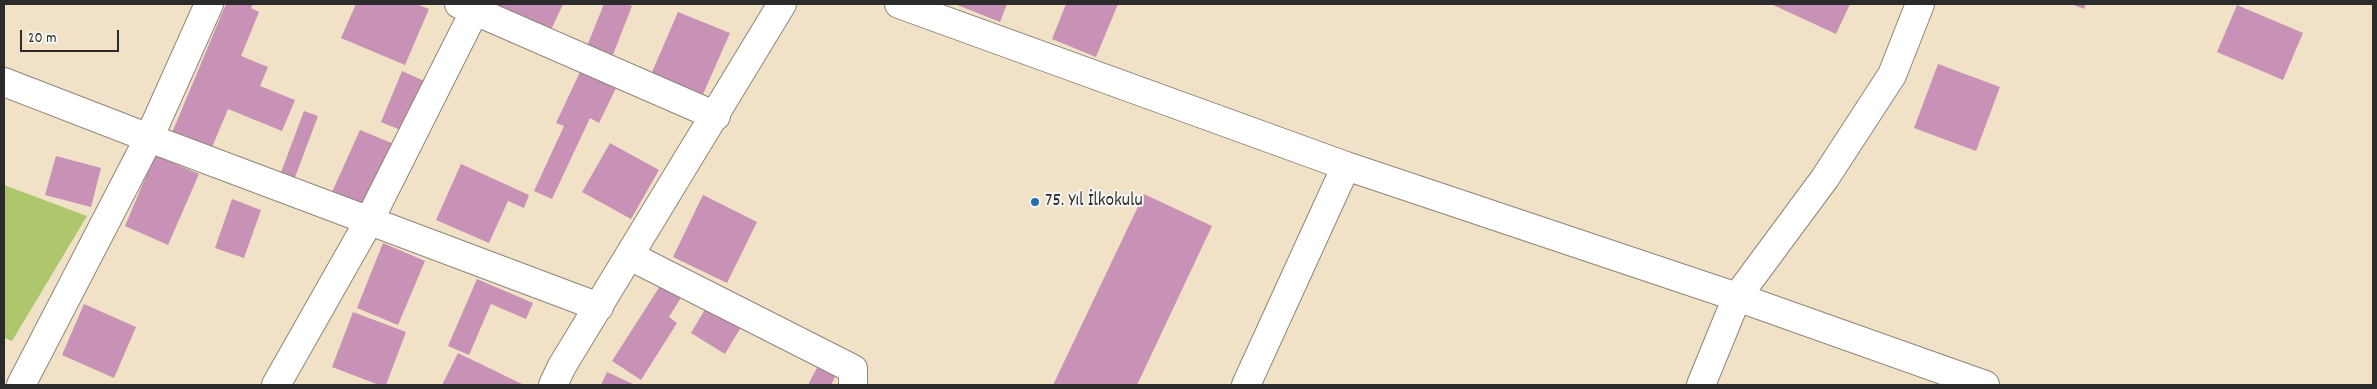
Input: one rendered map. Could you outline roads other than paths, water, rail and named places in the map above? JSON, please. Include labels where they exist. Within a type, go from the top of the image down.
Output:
[{"type":"street","points":[[21,385],[149,138],[209,4]]},
{"type":"street","points":[[553,385],[598,307],[716,116],[782,4]]},
{"type":"street","points":[[899,4],[1346,166],[1737,296],[1985,385]]},
{"type":"street","points":[[1701,385],[1737,296],[1825,178],[1892,75],[1920,4]]},
{"type":"street","points":[[276,385],[370,221],[470,6],[716,116]]},
{"type":"street","points":[[4,82],[598,307]]},
{"type":"street","points":[[1246,385],[1346,166]]},
{"type":"street","points":[[630,256],[853,369],[853,385]]},
{"type":"street","points":[[4,384],[8,385]]},
{"type":"place","name":"75. Yıl İlkokulu","points":[[1035,202]]}]
